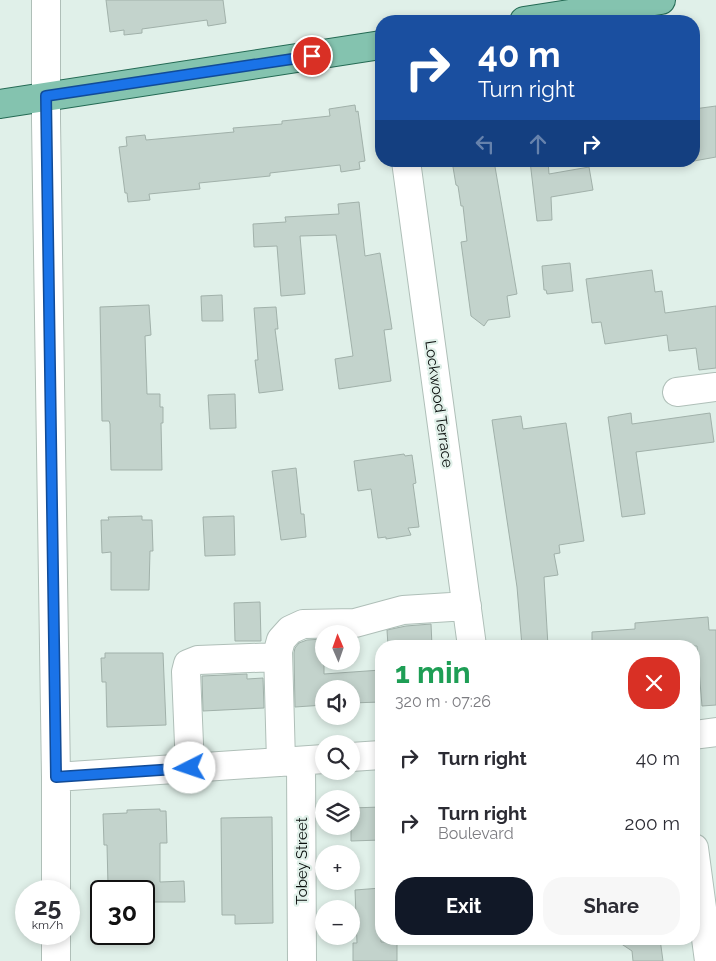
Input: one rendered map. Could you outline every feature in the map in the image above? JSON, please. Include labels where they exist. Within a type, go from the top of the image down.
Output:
[{"type":"main road","points":[[563,15],[661,0]]},
{"type":"main road","points":[[0,104],[375,46]]},
{"type":"street","points":[[46,0],[56,880]]},
{"type":"street","name":"Lockwood Terrace","points":[[407,167],[471,640]]},
{"type":"street","points":[[677,392],[716,387]]},
{"type":"street","points":[[190,768],[186,672],[188,664],[198,660],[278,657],[281,640],[290,630],[303,624],[355,623],[403,610],[467,606]]},
{"type":"street","name":"Tobey Street","points":[[278,657],[302,761],[302,961]]},
{"type":"street","points":[[700,734],[716,732]]},
{"type":"street","points":[[360,756],[375,755]]},
{"type":"street","points":[[56,777],[302,761]]},
{"type":"street","points":[[700,893],[709,961]]},
{"type":"street","points":[[56,945],[56,961]]},
{"type":"building","points":[[106,0],[223,0],[226,23],[208,26],[207,20],[142,29],[142,33],[124,35],[124,30],[110,32]]},
{"type":"building","points":[[355,105],[356,112],[358,111],[365,161],[359,162],[360,169],[341,172],[340,165],[270,173],[270,176],[199,183],[200,189],[149,194],[150,200],[128,202],[127,193],[125,193],[119,147],[127,146],[126,137],[145,135],[146,140],[234,132],[233,128],[282,124],[282,121],[330,116],[329,109]]},
{"type":"building","points":[[716,106],[716,157],[700,160],[700,108]]},
{"type":"building","points":[[453,167],[495,167],[517,294],[507,296],[510,317],[488,320],[484,326],[471,316],[461,242],[467,241],[463,206],[461,206],[458,186],[456,185]]},
{"type":"building","points":[[531,167],[548,167],[549,174],[589,167],[593,190],[551,197],[552,220],[537,221]]},
{"type":"building","points":[[359,202],[365,256],[380,253],[392,329],[384,330],[391,381],[339,389],[335,359],[353,356],[336,235],[300,236],[305,294],[281,296],[277,246],[254,247],[253,224],[286,222],[285,217],[339,214],[338,204]]},
{"type":"building","points":[[570,263],[573,291],[547,294],[546,290],[544,290],[542,266]]},
{"type":"building","points":[[652,270],[655,292],[662,291],[665,313],[716,306],[716,368],[699,370],[696,348],[669,351],[667,335],[605,344],[601,322],[592,323],[586,279]]},
{"type":"building","points":[[222,295],[223,321],[202,321],[201,296]]},
{"type":"building","points":[[149,305],[151,335],[145,336],[147,394],[160,394],[160,407],[163,407],[163,423],[161,423],[162,470],[111,470],[110,424],[109,421],[102,421],[100,307]]},
{"type":"building","points":[[276,307],[278,329],[275,329],[283,390],[259,393],[255,360],[258,360],[254,308]]},
{"type":"building","points":[[235,394],[236,428],[210,429],[208,395]]},
{"type":"building","points":[[631,413],[632,424],[710,413],[714,442],[636,452],[645,514],[622,517],[608,417]]},
{"type":"building","points":[[521,416],[523,429],[566,423],[584,541],[559,545],[560,553],[554,554],[558,575],[544,577],[548,640],[521,640],[517,587],[492,420]]},
{"type":"building","points":[[404,454],[405,456],[412,455],[416,483],[413,484],[419,527],[408,528],[411,535],[386,539],[386,537],[378,538],[371,489],[358,491],[354,461]]},
{"type":"building","points":[[296,468],[301,514],[304,514],[306,537],[281,540],[272,471]]},
{"type":"building","points":[[142,516],[142,520],[152,520],[153,551],[150,551],[149,590],[111,590],[111,552],[102,553],[101,520],[109,520],[108,517]]},
{"type":"building","points":[[234,516],[235,555],[205,556],[203,517]]},
{"type":"building","points":[[260,602],[261,641],[235,641],[234,603]]},
{"type":"building","points":[[708,617],[709,630],[716,630],[716,705],[702,706],[700,640],[592,640],[592,632],[635,629],[635,623]]},
{"type":"building","points":[[431,624],[432,640],[388,640],[387,630]]},
{"type":"building","points":[[315,640],[315,670],[324,670],[324,674],[375,670],[375,702],[360,703],[360,680],[315,680],[315,706],[295,707],[294,653],[299,643]]},
{"type":"building","points":[[105,653],[163,653],[166,725],[107,727],[106,682],[102,682],[101,658],[105,658]]},
{"type":"building","points":[[247,674],[247,679],[263,678],[264,708],[203,711],[202,676]]},
{"type":"building","points":[[375,807],[375,840],[351,841],[351,835],[360,835],[360,808]]},
{"type":"building","points":[[160,809],[160,811],[166,811],[167,843],[160,843],[160,882],[184,881],[185,902],[155,902],[155,880],[108,880],[107,845],[104,845],[103,814],[127,813],[127,810]]},
{"type":"building","points":[[272,817],[273,923],[235,924],[235,915],[222,915],[221,818]]},
{"type":"building","points":[[375,888],[375,945],[397,945],[397,961],[353,961],[353,945],[360,945],[360,900],[355,900],[355,890]]},
{"type":"building","points":[[623,945],[661,945],[663,961],[633,961],[632,951]]},
{"type":"route","points":[[190,768],[56,777],[46,96],[312,56]]}]
